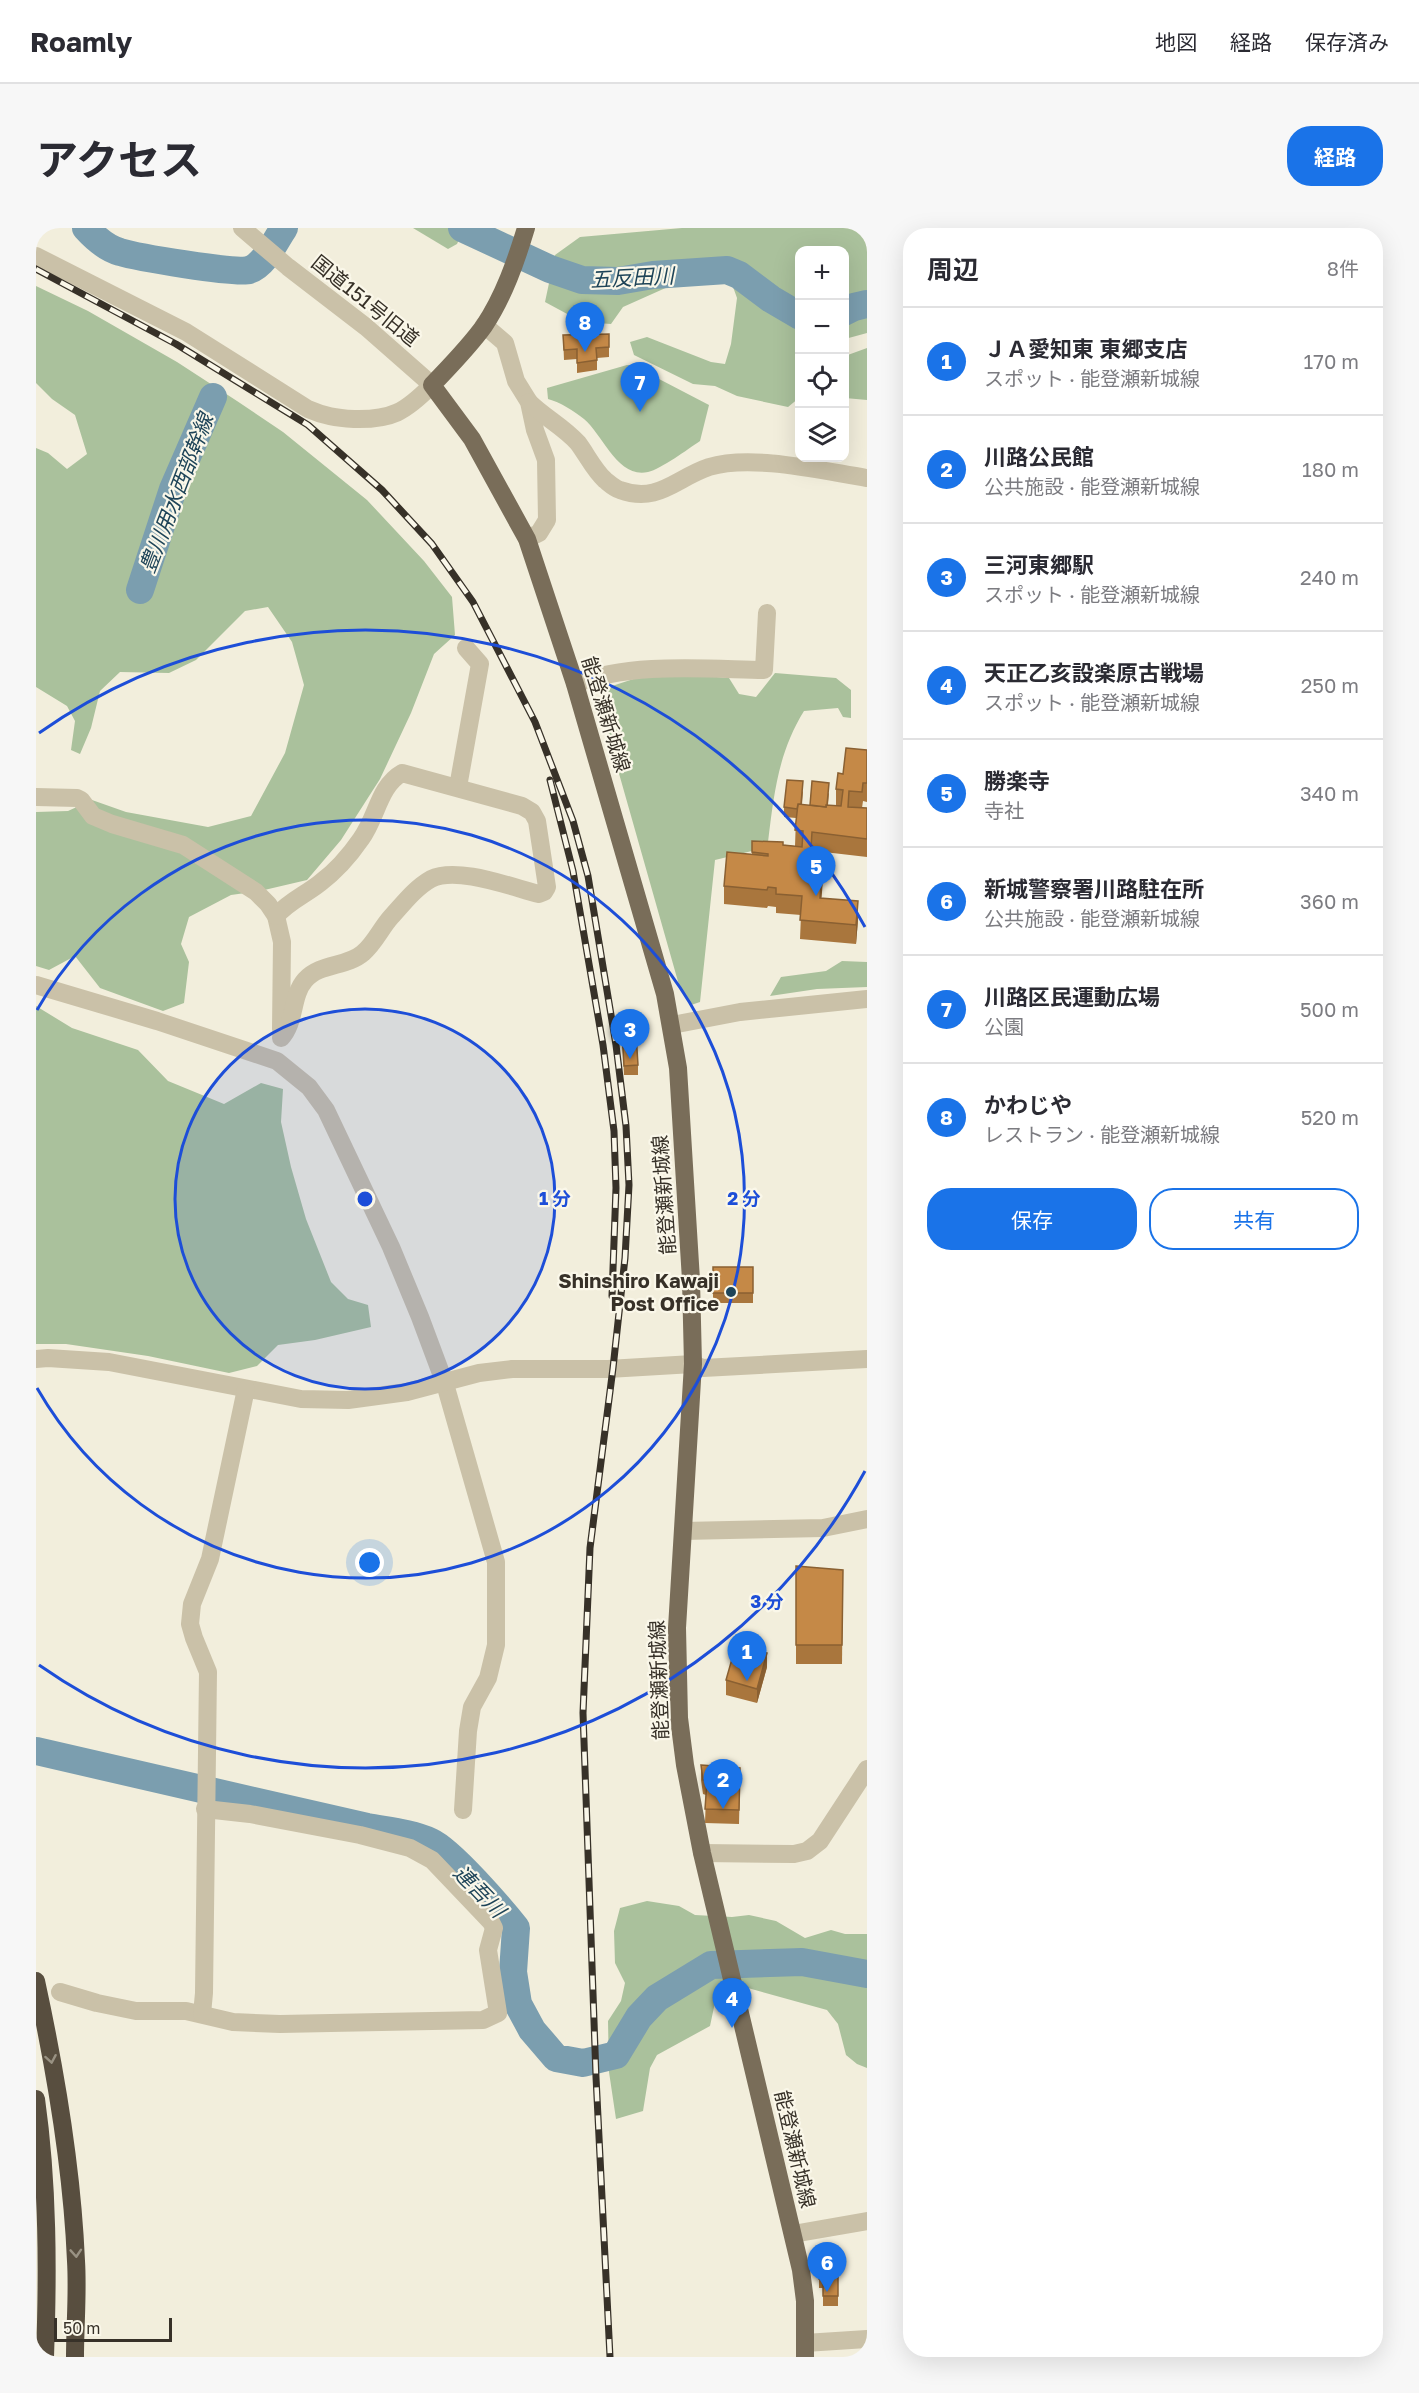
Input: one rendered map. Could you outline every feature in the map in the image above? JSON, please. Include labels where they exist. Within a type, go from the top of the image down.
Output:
[{"type":"highway","points":[[36,1982],[58,2097],[73,2212],[77,2263],[75,2357]]},
{"type":"highway","points":[[36,2099],[44,2167],[45,2357]]},
{"type":"main road","points":[[432,385],[457,359],[484,325],[512,271],[525,231]]},
{"type":"main road","name":"能登瀬新城線","points":[[432,385],[472,439],[527,538],[575,684],[672,1025],[678,1068],[691,1280],[693,1364],[677,1628],[677,1680],[685,1765],[702,1853],[793,2234],[805,2301],[805,2350]]},
{"type":"street","name":"国道151号旧道","points":[[242,228],[366,327],[432,385]]},
{"type":"street","points":[[36,256],[186,332],[308,409],[325,417],[376,419],[394,414],[416,402],[432,385]]},
{"type":"street","points":[[484,325],[505,343],[516,381],[530,402],[577,442],[602,477],[617,490],[635,495],[651,494],[710,467],[733,463],[791,466],[867,478]]},
{"type":"street","points":[[527,538],[539,533],[547,520],[546,460],[535,430],[530,402]]},
{"type":"street","points":[[575,684],[592,677],[637,671],[764,670],[767,613]]},
{"type":"street","points":[[458,787],[480,663],[466,648]]},
{"type":"street","points":[[276,916],[287,904],[320,883],[343,861],[362,838],[374,817],[388,783],[402,773],[522,806],[532,812],[537,821],[547,887],[544,892],[539,894],[460,876],[431,879],[416,890],[362,954],[348,962],[315,972],[305,979],[298,991],[290,1024],[281,1038]]},
{"type":"street","points":[[36,797],[81,800],[93,816],[183,845],[256,892],[268,904],[276,916],[282,942],[281,1038],[277,1061]]},
{"type":"street","points":[[36,985],[157,1021],[277,1061],[309,1087],[326,1110],[391,1247],[420,1317],[444,1384],[496,1562],[496,1645],[488,1678],[472,1707],[468,1731],[464,1810]]},
{"type":"street","points":[[672,1025],[740,1012],[867,999]]},
{"type":"street","points":[[36,1359],[109,1362],[301,1399],[348,1400],[407,1392],[479,1373],[512,1369],[608,1369],[693,1364],[703,1368],[867,1359]]},
{"type":"street","points":[[201,2014],[204,1993],[208,1672],[190,1624],[192,1604],[210,1559],[246,1389]]},
{"type":"street","points":[[682,1531],[823,1528],[867,1519]]},
{"type":"street","points":[[702,1853],[794,1854],[807,1851],[820,1841],[867,1769]]},
{"type":"street","points":[[60,1992],[97,2003],[136,2010],[201,2014],[232,2022],[280,2024],[483,2020],[498,2013],[488,1950],[494,1928],[491,1922],[432,1860],[410,1848],[360,1836],[205,1806]]},
{"type":"street","points":[[793,2234],[867,2221]]},
{"type":"street","points":[[805,2350],[867,2339]]},
{"type":"green space","points":[[413,228],[464,228],[457,244],[448,249]]},
{"type":"green space","points":[[682,228],[867,228],[867,333],[849,338],[849,246],[795,246],[795,401],[788,407],[737,396],[715,386],[693,384],[634,355],[630,342],[647,337],[711,362],[725,364],[731,344],[737,298],[732,284],[701,279],[670,286],[623,307],[611,324],[582,322],[545,302],[555,255],[580,237]]},
{"type":"green space","points":[[36,286],[88,311],[177,362],[283,432],[367,500],[424,561],[452,597],[455,635],[434,654],[411,713],[380,779],[341,840],[307,880],[231,895],[189,917],[181,944],[189,962],[184,1003],[163,1011],[100,988],[75,956],[49,970],[36,966],[36,812],[68,811],[92,800],[126,812],[208,827],[251,816],[285,753],[304,685],[292,642],[268,607],[245,611],[196,660],[169,673],[120,672],[100,691],[91,728],[80,754],[71,750],[75,721],[67,706],[36,687],[36,448],[48,453],[67,469],[87,454],[75,415],[52,399],[36,383]]},
{"type":"green space","points":[[867,348],[867,400],[849,398],[849,355]]},
{"type":"green space","points":[[627,365],[636,367],[709,405],[700,441],[667,463],[648,472],[628,469],[612,454],[584,419],[567,407],[548,399],[547,388]]},
{"type":"green space","points":[[655,672],[729,678],[739,694],[756,697],[775,673],[836,678],[851,690],[851,718],[843,717],[838,708],[804,711],[795,727],[778,774],[768,842],[756,850],[715,860],[700,1002],[691,1005],[679,985],[599,703],[612,686]]},
{"type":"green space","points":[[842,961],[867,962],[867,987],[817,989],[770,996],[781,977],[826,971]]},
{"type":"green space","points":[[36,1006],[72,1028],[138,1050],[168,1081],[224,1104],[261,1083],[283,1089],[281,1122],[306,1219],[331,1282],[348,1299],[368,1305],[371,1327],[315,1340],[278,1345],[257,1366],[229,1373],[148,1356],[66,1344],[36,1344]]},
{"type":"green space","points":[[647,1901],[679,1906],[695,1915],[732,1917],[749,1915],[776,1921],[805,1938],[831,1930],[845,1934],[867,1934],[867,2068],[857,2064],[846,2055],[838,2024],[827,2010],[748,1988],[717,1993],[710,2026],[657,2055],[650,2068],[643,2111],[616,2119],[609,2072],[608,2021],[621,2001],[625,1983],[615,1963],[614,1931],[620,1908]]},
{"type":"building","points":[[609,334],[609,347],[596,348],[597,360],[577,363],[577,349],[564,350],[563,335]]},
{"type":"building","points":[[846,748],[867,750],[867,783],[863,783],[862,792],[849,791],[848,807],[867,808],[867,839],[812,832],[811,848],[824,849],[820,898],[858,901],[856,925],[800,920],[802,896],[776,894],[776,888],[768,887],[767,890],[724,886],[727,852],[768,856],[768,854],[752,852],[752,841],[783,842],[783,845],[802,847],[803,831],[795,830],[798,804],[841,806],[843,790],[836,789],[838,773],[843,774]]},
{"type":"building","points":[[787,780],[803,781],[801,804],[798,804],[797,809],[784,807]]},
{"type":"building","points":[[812,781],[829,783],[826,807],[810,805]]},
{"type":"building","points":[[622,1033],[636,1033],[638,1065],[624,1066]]},
{"type":"building","points":[[713,1267],[753,1267],[753,1293],[713,1293]]},
{"type":"building","points":[[796,1566],[843,1570],[842,1645],[796,1645]]},
{"type":"building","points":[[736,1645],[767,1653],[757,1689],[726,1680]]},
{"type":"building","points":[[701,1765],[740,1768],[739,1810],[705,1809],[707,1781],[703,1780]]},
{"type":"building","points":[[819,2269],[838,2269],[838,2296],[823,2296],[823,2279],[819,2279]]},
{"type":"waterway","name":"五反田川","points":[[86,228],[101,242],[120,252],[240,271],[249,270],[260,263],[284,228]]},
{"type":"waterway","name":"五反田川","points":[[462,228],[550,269],[582,280],[618,281],[653,275],[727,270],[739,275],[771,299],[795,313]]},
{"type":"waterway","name":"五反田川","points":[[849,310],[867,304]]},
{"type":"waterway","name":"豊川用水西部幹線","points":[[140,590],[173,489],[213,397]]},
{"type":"waterway","name":"連吾川","points":[[36,1751],[367,1827],[407,1834],[440,1847],[487,1894],[516,1928],[513,1972],[518,2004],[532,2030],[556,2058],[583,2063],[616,2055],[639,2017],[657,1998],[711,1965],[802,1962],[867,1974]]},
{"type":"railway","points":[[36,269],[176,344],[308,425],[382,490],[432,544],[473,602],[535,722],[573,821],[588,876],[616,1045],[626,1126],[629,1185],[625,1258],[590,1548],[583,1713],[596,2077],[610,2357]]},
{"type":"railway","points":[[550,780],[573,871],[603,1045],[614,1131],[616,1188],[612,1296]]},
{"type":"place","name":"かわじや","points":[[585,352]]},
{"type":"place","name":"川路区民運動広場","points":[[640,412]]},
{"type":"place","name":"勝楽寺","points":[[816,896]]},
{"type":"place","name":"三河東郷駅","points":[[630,1059]]},
{"type":"place","name":"Shinshiro Kawaji Post Office","points":[[731,1292]]},
{"type":"place","name":"ＪＡ愛知東 東郷支店","points":[[747,1681]]},
{"type":"place","name":"川路公民館","points":[[723,1809]]},
{"type":"place","name":"天正乙亥設楽原古戦場","points":[[732,2028]]},
{"type":"place","name":"新城警察署川路駐在所","points":[[827,2292]]}]
